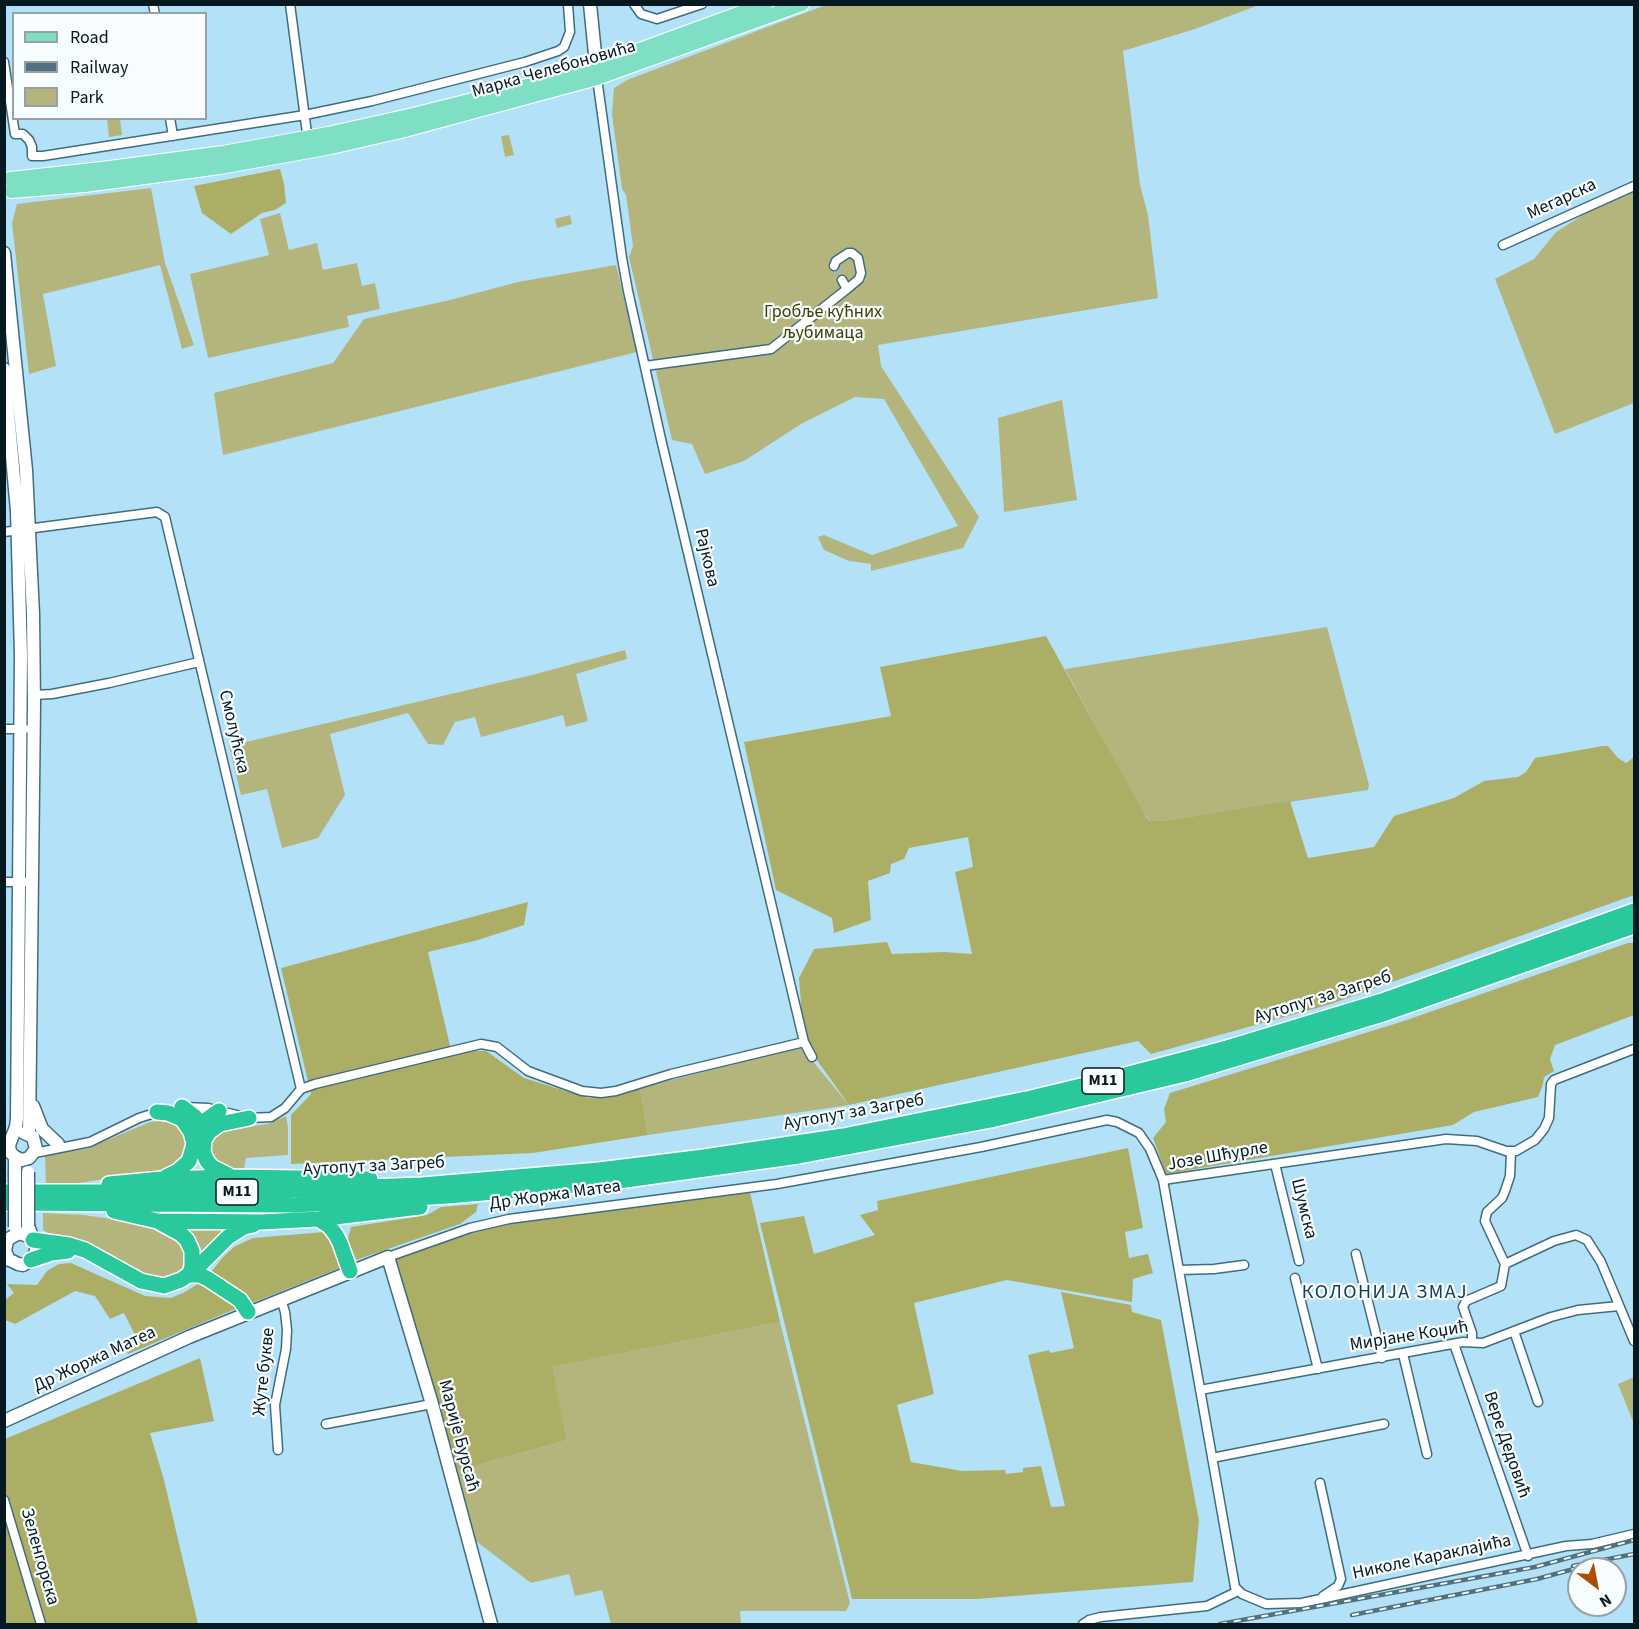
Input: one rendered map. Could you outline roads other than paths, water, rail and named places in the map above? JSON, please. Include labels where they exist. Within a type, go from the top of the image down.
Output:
[{"type":"highway","name":"Аутопут за Загреб","points":[[52,1192],[234,1192],[422,1185],[587,1171],[704,1157],[854,1134],[1010,1102],[1167,1065],[1308,1024],[1497,961],[1635,911]]},
{"type":"highway","name":"Аутопут за Загреб","points":[[86,1205],[294,1204],[448,1197],[578,1186],[726,1167],[859,1146],[1032,1111],[1185,1074],[1430,999],[1635,926]]},
{"type":"highway","points":[[1607,936],[1635,932]]},
{"type":"highway","points":[[182,1107],[200,1125],[199,1142]]},
{"type":"highway","points":[[200,1125],[219,1111]]},
{"type":"highway","points":[[157,1112],[168,1113],[182,1119],[199,1142],[210,1165],[231,1177]]},
{"type":"highway","points":[[162,1179],[184,1166],[199,1142],[220,1124],[249,1118]]},
{"type":"highway","points":[[52,1192],[162,1179],[231,1177],[378,1179],[416,1181],[422,1185]]},
{"type":"highway","name":"M11","points":[[4,1192],[52,1192]]},
{"type":"highway","points":[[86,1205],[157,1221],[262,1222],[318,1219],[424,1206],[448,1197]]},
{"type":"highway","name":"M11","points":[[4,1203],[86,1205]]},
{"type":"highway","points":[[340,1243],[343,1226],[362,1214]]},
{"type":"highway","points":[[318,1219],[329,1226],[340,1243],[350,1271]]},
{"type":"highway","points":[[157,1221],[176,1230],[187,1240],[193,1258],[189,1275]]},
{"type":"highway","points":[[31,1235],[69,1245],[141,1281],[170,1286],[189,1275],[228,1237],[244,1227],[262,1222]]},
{"type":"highway","points":[[32,1260],[62,1252],[88,1253]]},
{"type":"highway","points":[[189,1275],[200,1275],[208,1279],[240,1300],[248,1312]]},
{"type":"main road","points":[[590,4],[597,72]]},
{"type":"main road","name":"Марка Челебоновића","points":[[597,72],[765,4]]},
{"type":"main road","name":"Марка Челебоновића","points":[[7,186],[113,168],[309,144],[424,112],[597,72],[802,4]]},
{"type":"main road","points":[[4,253],[19,384],[28,729],[16,1120],[9,1149],[15,1157],[22,1160],[32,1147]]},
{"type":"main road","points":[[4,369],[24,530],[34,695],[28,729]]},
{"type":"main road","points":[[15,1157],[9,1237],[5,1251],[7,1258],[13,1263],[23,1264],[32,1260],[36,1252],[31,1235],[28,1172],[32,1147],[25,882]]},
{"type":"main road","points":[[29,1096],[42,1129],[63,1145]]},
{"type":"main road","points":[[12,1138],[18,1134],[32,1147]]},
{"type":"main road","points":[[9,1237],[19,1233],[31,1235]]},
{"type":"main road","name":"Др Жоржа Матеа","points":[[4,1421],[159,1350],[388,1257]]},
{"type":"main road","name":"Марије Бурсаћ","points":[[388,1257],[432,1404],[491,1624]]},
{"type":"street","points":[[290,4],[309,144]]},
{"type":"street","name":"Марка Челебоновића","points":[[13,120],[15,134],[23,134],[29,140],[32,156],[152,140],[305,115],[372,101],[525,62],[560,50],[569,40],[571,26],[568,4]]},
{"type":"street","points":[[634,4],[641,14],[657,19],[702,4]]},
{"type":"street","name":"Марка Челебоновића","points":[[4,62],[12,114]]},
{"type":"street","name":"Рајкова","points":[[597,72],[622,258],[645,366],[804,1042],[812,1057]]},
{"type":"street","points":[[170,120],[173,136]]},
{"type":"street","name":"Мегарска","points":[[1503,245],[1635,186]]},
{"type":"street","points":[[645,366],[771,350],[859,279],[861,273],[858,258],[852,253],[836,261],[834,266]]},
{"type":"street","points":[[842,280],[847,289]]},
{"type":"street","name":"Смолућска","points":[[24,530],[157,512],[163,514],[301,1089]]},
{"type":"street","points":[[4,532],[24,530]]},
{"type":"street","points":[[34,695],[86,687],[199,662]]},
{"type":"street","points":[[4,729],[28,729]]},
{"type":"street","points":[[4,882],[25,882]]},
{"type":"street","points":[[32,1147],[96,1140],[140,1118],[182,1107],[197,1107],[249,1118],[263,1118],[276,1114],[288,1106],[301,1089],[315,1084],[486,1044],[497,1047],[528,1071],[582,1091],[601,1093],[804,1042]]},
{"type":"street","points":[[1472,1342],[1472,1333],[1464,1310],[1464,1303],[1501,1286],[1505,1264],[1485,1221],[1487,1212],[1500,1200],[1505,1191],[1510,1176],[1511,1152],[1522,1149],[1541,1134],[1549,1118],[1551,1084],[1554,1080],[1635,1049]]},
{"type":"street","name":"Др Жоржа Матеа","points":[[388,1257],[470,1228],[508,1218],[828,1176],[1107,1120],[1120,1123],[1139,1133],[1150,1149],[1163,1180]]},
{"type":"street","name":"Јозе Шћурле","points":[[1238,1591],[1234,1581],[1163,1180],[1446,1139],[1477,1141],[1511,1152]]},
{"type":"street","name":"Шумска","points":[[1275,1164],[1299,1261]]},
{"type":"street","points":[[1505,1264],[1554,1241],[1572,1236],[1580,1236],[1587,1240],[1606,1270],[1635,1341]]},
{"type":"street","points":[[1356,1254],[1382,1358]]},
{"type":"street","points":[[1179,1270],[1244,1265]]},
{"type":"street","points":[[1295,1278],[1318,1369]]},
{"type":"street","name":"Жуте букве","points":[[278,1450],[275,1405],[287,1337],[285,1312],[280,1299]]},
{"type":"street","name":"Мирјане Коџић","points":[[1200,1390],[1454,1344],[1483,1343],[1578,1310],[1619,1305]]},
{"type":"street","points":[[1514,1331],[1538,1402]]},
{"type":"street","name":"Вере Дедовић","points":[[1454,1344],[1528,1556]]},
{"type":"street","points":[[1403,1354],[1427,1454]]},
{"type":"street","points":[[326,1424],[432,1404]]},
{"type":"street","points":[[1212,1458],[1384,1424]]},
{"type":"street","points":[[1317,1599],[1338,1586],[1341,1579],[1320,1484]]},
{"type":"street","name":"Зеленгорска","points":[[4,1500],[41,1624]]},
{"type":"street","name":"Николе Караклајића","points":[[1238,1591],[1248,1598],[1266,1604],[1302,1603],[1566,1546],[1592,1544],[1635,1534]]},
{"type":"street","points":[[1083,1624],[1101,1617],[1207,1606],[1238,1591]]},
{"type":"tunnel","points":[[834,266],[842,280]]},
{"type":"railway","points":[[1220,1624],[1535,1567],[1634,1540]]},
{"type":"railway","points":[[1619,1557],[1634,1554]]},
{"type":"railway","points":[[1352,1615],[1537,1579],[1567,1571]]},
{"type":"district","name":"КОЛОНИЈА ЗМАЈ","points":[[1385,1294]]},
{"type":"park label","name":"Гробље кућних љубимаца","points":[[823,323]]}]
